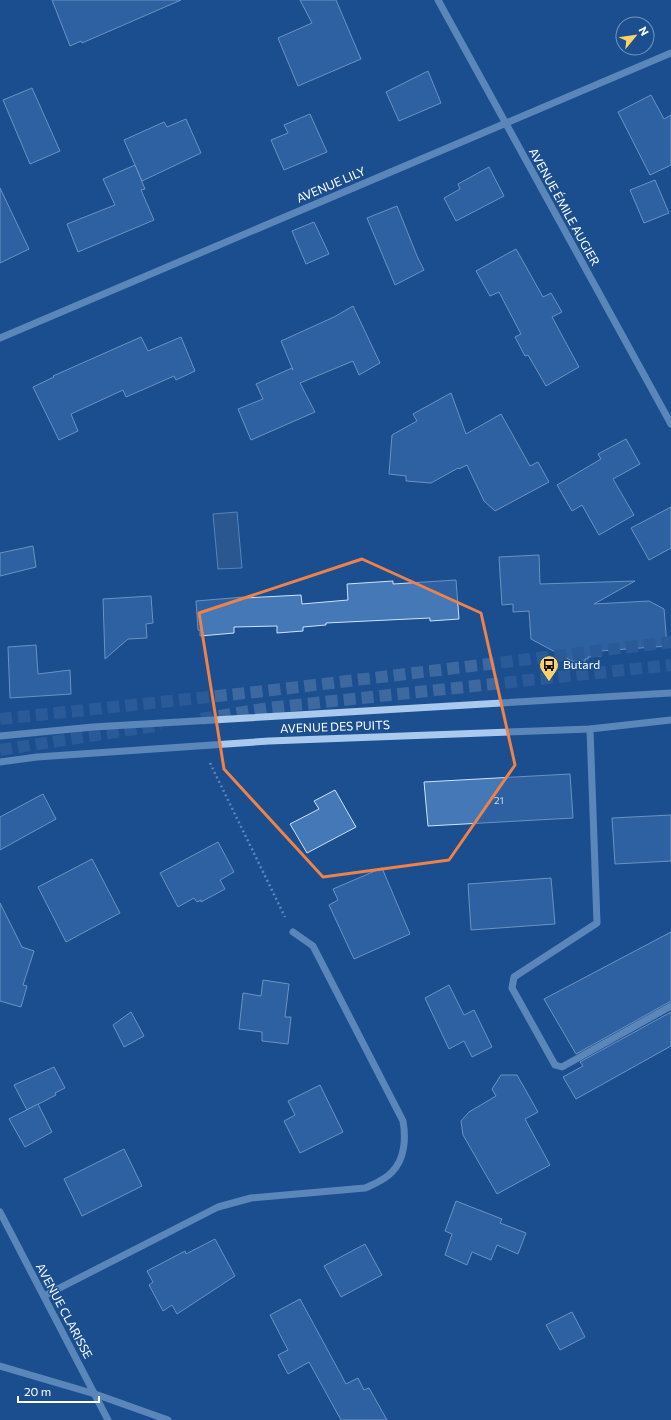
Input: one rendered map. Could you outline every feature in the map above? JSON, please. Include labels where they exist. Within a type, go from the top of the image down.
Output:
[{"type":"street","name":"AVENUE ÉMILE AUGIER","points":[[438,0],[671,424]]},
{"type":"street","name":"AVENUE LILY","points":[[0,338],[671,53]]},
{"type":"street","name":"AVENUE DES PUITS","points":[[0,736],[93,728],[671,693]]},
{"type":"street","name":"AVENUE DES PUITS","points":[[0,762],[37,756],[269,741],[590,728],[671,720]]},
{"type":"street","points":[[590,728],[597,923],[514,977],[512,988],[555,1065],[562,1066],[671,1006]]},
{"type":"street","points":[[44,1296],[218,1207],[251,1198],[365,1188],[381,1181],[392,1172],[401,1158],[405,1136],[403,1122],[314,946],[293,932]]},
{"type":"street","name":"AVENUE CLARISSE","points":[[0,1212],[96,1394],[108,1420]]},
{"type":"street","points":[[0,1366],[96,1394],[168,1420]]},
{"type":"path","points":[[210,764],[293,932]]},
{"type":"highlighted area","points":[[362,559],[481,613],[515,765],[449,860],[323,877],[224,769],[199,613]]},
{"type":"water","points":[[237,512],[242,568],[218,569],[213,514]]},
{"type":"building","points":[[52,0],[181,0],[82,43],[81,41],[70,46]]},
{"type":"building","points":[[300,0],[336,0],[361,59],[298,86],[278,38],[312,23]]},
{"type":"building","points":[[428,71],[441,103],[399,121],[386,92]]},
{"type":"building","points":[[32,88],[60,151],[30,164],[3,100]]},
{"type":"building","points":[[651,95],[664,119],[671,115],[671,165],[650,175],[618,112]]},
{"type":"building","points":[[310,114],[327,152],[284,170],[271,140],[288,133],[284,125]]},
{"type":"building","points":[[186,119],[201,153],[142,181],[124,140],[164,122],[167,127]]},
{"type":"building","points":[[135,165],[145,189],[141,190],[154,220],[78,252],[67,224],[115,205],[103,179]]},
{"type":"building","points":[[489,167],[504,196],[456,221],[444,198],[460,189],[458,184]]},
{"type":"building","points":[[655,180],[669,213],[644,223],[630,190]]},
{"type":"building","points":[[0,188],[29,249],[0,263]]},
{"type":"building","points":[[397,206],[424,270],[395,285],[367,218]]},
{"type":"building","points":[[314,222],[329,254],[306,264],[292,231]]},
{"type":"building","points":[[516,249],[543,297],[551,293],[562,312],[552,317],[579,367],[546,386],[528,355],[525,356],[515,337],[521,334],[499,292],[490,296],[476,271]]},
{"type":"building","points":[[353,306],[380,363],[359,375],[353,361],[300,383],[315,412],[251,440],[238,409],[263,399],[256,384],[292,368],[293,370],[281,341],[334,317]]},
{"type":"building","points":[[141,337],[148,351],[181,337],[195,371],[176,380],[174,376],[126,397],[123,390],[71,414],[78,431],[59,440],[33,387],[54,377],[53,376]]},
{"type":"building","points":[[451,393],[466,434],[501,414],[530,466],[538,462],[549,482],[495,511],[484,501],[467,465],[459,469],[458,468],[431,483],[406,481],[406,476],[389,474],[392,435],[417,421],[413,414]]},
{"type":"building","points":[[626,439],[640,464],[613,479],[634,515],[599,535],[582,505],[572,511],[557,485],[601,459],[598,454]]},
{"type":"building","points":[[671,507],[671,548],[649,560],[631,528]]},
{"type":"building","points":[[33,546],[36,567],[0,576],[0,553]]},
{"type":"building","points":[[539,555],[540,584],[635,581],[594,604],[649,601],[664,609],[667,646],[600,651],[601,656],[588,657],[588,659],[585,659],[585,668],[531,639],[529,611],[513,612],[513,604],[502,605],[499,557]]},
{"type":"building","points":[[456,580],[459,619],[430,621],[430,618],[326,623],[326,625],[303,627],[303,631],[277,633],[277,626],[234,627],[234,633],[200,636],[200,630],[198,630],[196,601],[244,597],[301,595],[302,604],[348,600],[347,584],[393,581],[393,584]]},
{"type":"building","points":[[151,596],[153,623],[146,624],[147,638],[128,639],[105,659],[103,599]]},
{"type":"building","points":[[36,645],[38,674],[70,670],[71,694],[10,698],[8,647]]},
{"type":"building","points":[[570,774],[573,818],[428,826],[424,782]]},
{"type":"building","points":[[335,790],[356,827],[307,853],[290,824],[319,809],[314,801]]},
{"type":"building","points":[[43,794],[56,819],[0,850],[0,817]]},
{"type":"building","points":[[671,815],[671,861],[615,864],[612,818]]},
{"type":"building","points":[[218,842],[234,872],[220,880],[225,889],[201,902],[201,900],[197,902],[194,898],[178,907],[160,873]]},
{"type":"building","points":[[92,859],[120,913],[66,942],[38,887]]},
{"type":"building","points":[[382,868],[410,934],[354,959],[329,905],[338,900],[333,889]]},
{"type":"building","points":[[551,878],[555,924],[471,930],[468,884]]},
{"type":"building","points":[[0,903],[22,947],[34,951],[23,985],[27,986],[21,1007],[0,1001]]},
{"type":"building","points":[[671,932],[671,1001],[576,1054],[544,999]]},
{"type":"building","points":[[263,980],[289,984],[285,1017],[291,1017],[288,1044],[262,1041],[262,1032],[239,1029],[243,993],[261,996]]},
{"type":"building","points":[[449,985],[464,1015],[474,1010],[492,1047],[472,1057],[464,1041],[449,1049],[425,998]]},
{"type":"building","points":[[131,1012],[144,1036],[124,1047],[113,1025]]},
{"type":"building","points":[[671,1012],[671,1046],[576,1099],[563,1077],[583,1066],[580,1062]]},
{"type":"building","points":[[54,1067],[65,1088],[55,1093],[56,1095],[27,1110],[14,1085]]},
{"type":"building","points":[[501,1075],[517,1075],[538,1112],[525,1119],[550,1165],[497,1194],[463,1135],[461,1121],[469,1112],[496,1096],[492,1089]]},
{"type":"building","points":[[320,1085],[343,1132],[300,1153],[284,1121],[295,1115],[288,1101]]},
{"type":"building","points":[[38,1104],[52,1132],[25,1147],[9,1119]]},
{"type":"building","points":[[124,1149],[142,1186],[82,1216],[64,1179]]},
{"type":"building","points":[[456,1201],[502,1219],[500,1223],[526,1233],[518,1254],[497,1245],[491,1260],[472,1252],[467,1265],[445,1255],[452,1234],[445,1231]]},
{"type":"building","points":[[215,1239],[235,1276],[177,1314],[172,1305],[163,1311],[149,1285],[153,1282],[147,1271],[185,1251],[186,1254]]},
{"type":"building","points":[[365,1244],[382,1275],[341,1297],[324,1266]]},
{"type":"building","points":[[300,1299],[346,1384],[358,1378],[364,1390],[369,1388],[387,1420],[341,1420],[309,1362],[288,1374],[278,1355],[288,1350],[270,1315]]},
{"type":"building","points":[[572,1312],[585,1337],[560,1350],[546,1325]]},
{"type":"tunnel","points":[[0,719],[265,691],[671,642]]},
{"type":"tunnel","points":[[201,719],[268,708],[671,665]]},
{"type":"tunnel","points":[[0,750],[161,725]]},
{"type":"place","name":"Butard","points":[[549,682]]}]
